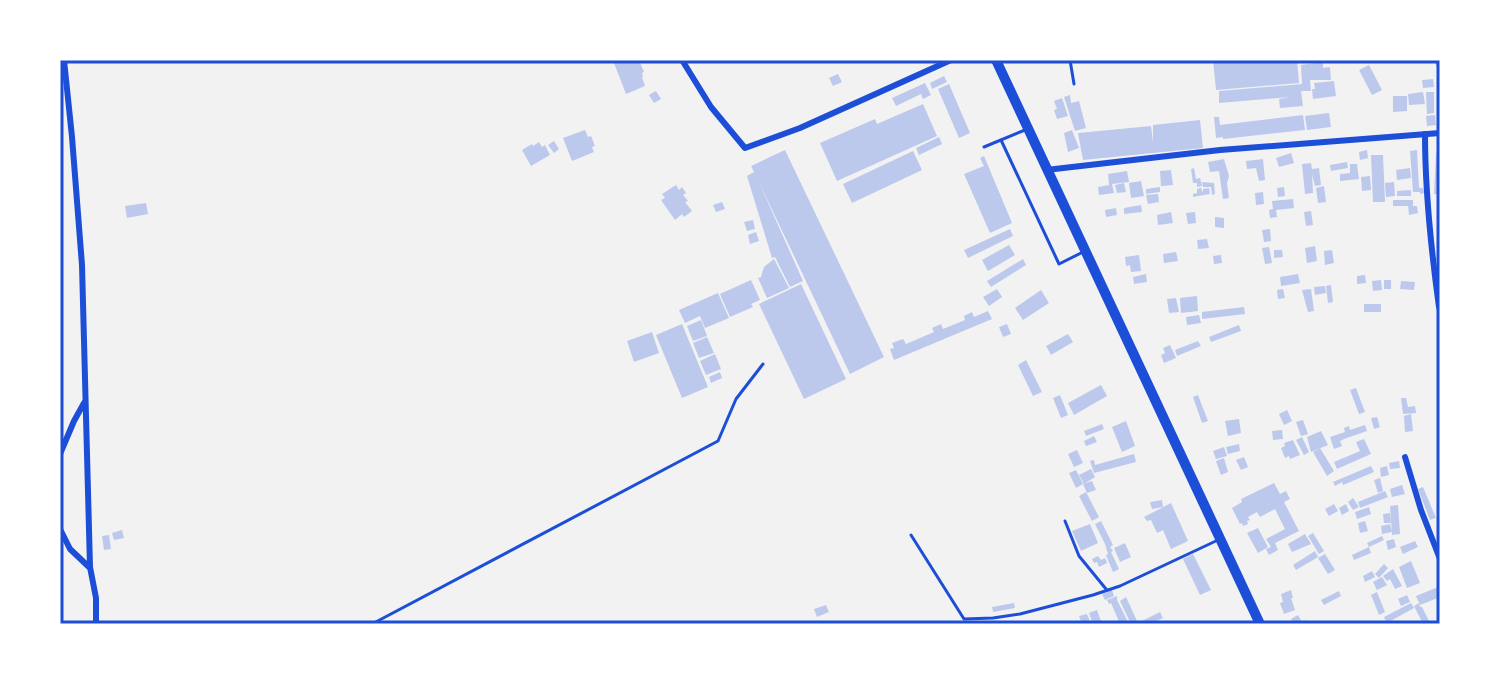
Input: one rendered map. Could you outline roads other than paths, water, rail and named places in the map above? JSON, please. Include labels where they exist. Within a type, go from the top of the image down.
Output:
[{"type":"main road","points":[[996,60],[1260,624]]},
{"type":"street","points":[[64,60],[82,265],[90,567],[96,598],[96,624]]},
{"type":"street","points":[[682,60],[711,107],[745,148],[800,128],[951,60]]},
{"type":"street","points":[[1439,60],[1440,67]]},
{"type":"street","points":[[1046,170],[1220,150],[1440,133]]},
{"type":"street","points":[[1425,134],[1430,240],[1439,307]]},
{"type":"street","points":[[60,454],[86,400]]},
{"type":"street","points":[[1405,457],[1440,559]]},
{"type":"street","points":[[60,529],[70,549],[90,567]]},
{"type":"lane","points":[[1070,60],[1074,84]]},
{"type":"lane","points":[[984,147],[1027,129]]},
{"type":"lane","points":[[1001,140],[1059,264],[1085,251]]},
{"type":"lane","points":[[372,624],[718,441],[736,399],[763,364]]},
{"type":"lane","points":[[1065,521],[1079,556],[1107,591]]},
{"type":"lane","points":[[911,535],[964,619],[1020,614],[1107,591],[1221,539]]}]
